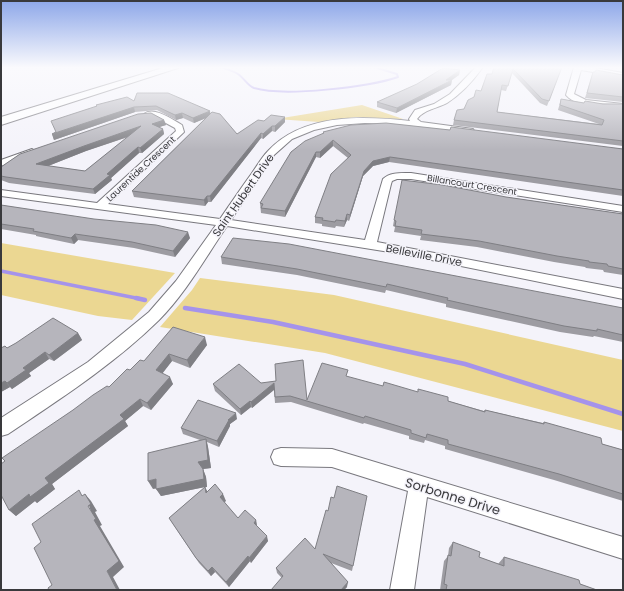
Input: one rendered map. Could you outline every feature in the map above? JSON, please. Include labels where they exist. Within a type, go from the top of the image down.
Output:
[{"type":"main road","points":[[1,121],[87,95]]},
{"type":"street","points":[[418,124],[427,120],[430,116],[429,110],[455,95]]},
{"type":"street","points":[[570,95],[571,97],[579,101],[623,106]]},
{"type":"street","name":"Laurentide Crescent","points":[[99,207],[180,132],[179,127],[154,114],[138,114]]},
{"type":"street","name":"Saint Hubert Drive","points":[[1,428],[94,367],[151,319],[174,292],[271,153],[286,140],[313,128],[339,122],[372,120],[479,132]]},
{"type":"street","points":[[1,163],[37,150]]},
{"type":"street","name":"Billancourt Crescent","points":[[370,245],[386,184],[388,179],[395,176],[411,176],[623,209]]},
{"type":"street","name":"Laurentide Crescent","points":[[1,193],[223,223]]},
{"type":"street","name":"Belleville Drive","points":[[223,223],[370,245],[623,294]]},
{"type":"street","name":"Sorbonne Drive","points":[[281,457],[332,458],[623,548]]},
{"type":"street","points":[[402,590],[419,485]]},
{"type":"shaded area","points":[[362,105],[403,119],[356,117],[319,122],[276,119]]},
{"type":"shaded area","points":[[1,243],[175,273],[132,320],[98,316],[1,295]]},
{"type":"shaded area","points":[[200,278],[334,295],[623,360],[623,431],[325,353],[160,327],[192,290]]},
{"type":"building","points":[[136,95],[172,95],[210,111],[193,118],[182,113],[175,115],[156,106],[134,107],[52,134],[56,132],[51,121],[97,106],[96,105],[127,97],[134,101]]},
{"type":"building","points":[[393,95],[423,95],[397,108],[377,102]]},
{"type":"building","points":[[475,95],[500,95],[497,112],[602,125],[604,120],[560,105],[561,99],[584,103],[585,101],[603,104],[623,104],[623,141],[454,120],[457,110],[464,109],[468,100],[474,97]]},
{"type":"building","points":[[538,95],[551,95],[549,101],[542,99]]},
{"type":"building","points":[[601,95],[623,95],[623,97]]},
{"type":"building","points":[[212,112],[220,114],[237,134],[258,120],[264,121],[271,115],[285,117],[263,134],[261,133],[210,196],[207,196],[204,200],[132,191]]},
{"type":"building","points":[[151,113],[164,120],[152,124],[163,129],[140,148],[138,147],[107,174],[110,175],[93,189],[1,176],[1,167],[20,154],[138,114]],"holes":[[[141,126],[85,171],[36,164]]]},
{"type":"building","points":[[386,123],[450,130],[451,127],[623,149],[623,190],[390,157],[373,161],[364,171],[350,215],[347,214],[345,221],[336,220],[335,222],[322,220],[323,218],[315,217],[331,174],[351,155],[333,140],[320,152],[316,152],[285,211],[261,208],[263,204],[260,203],[291,152],[305,141],[324,133],[323,132],[351,125]]},
{"type":"building","points":[[402,180],[443,185],[506,197],[623,214],[623,269],[608,266],[607,264],[589,262],[479,241],[421,234],[422,230],[395,226],[396,221],[394,220]]},
{"type":"building","points":[[1,205],[94,219],[156,225],[188,232],[173,251],[132,242],[75,234],[71,238],[33,231],[34,229],[1,224]]},
{"type":"building","points":[[233,238],[289,244],[623,308],[623,335],[597,329],[597,331],[564,326],[447,300],[448,298],[387,284],[386,287],[297,269],[221,257]]},
{"type":"building","points":[[53,318],[78,333],[49,355],[45,352],[23,368],[26,370],[7,383],[5,381],[1,383],[1,348],[5,346],[7,348],[16,343]]},
{"type":"building","points":[[173,327],[205,337],[187,360],[169,354],[156,370],[170,377],[147,403],[140,399],[120,415],[124,419],[45,478],[49,483],[30,497],[29,494],[9,510],[1,495],[1,464],[5,461],[2,458],[93,395],[107,386],[109,387],[127,369],[130,370],[140,360],[144,361]]},
{"type":"building","points":[[303,360],[307,400],[322,363],[348,370],[346,376],[383,386],[384,382],[418,392],[418,389],[448,397],[448,401],[485,412],[485,410],[544,424],[544,422],[601,438],[602,444],[623,450],[623,494],[559,474],[448,444],[448,440],[427,434],[426,438],[411,433],[411,430],[365,416],[364,418],[290,396],[275,397],[274,383],[240,409],[213,384],[239,364],[261,383],[276,381],[275,364]]},
{"type":"building","points":[[198,400],[236,413],[228,420],[217,441],[181,428]]},
{"type":"building","points":[[206,439],[208,460],[198,462],[203,469],[204,479],[156,489],[156,479],[148,481],[148,453]]},
{"type":"building","points":[[215,484],[223,494],[220,497],[238,518],[245,510],[256,520],[254,523],[267,536],[249,558],[248,556],[226,582],[212,567],[208,571],[196,558],[169,518],[205,487],[206,493]]},
{"type":"building","points":[[337,486],[367,496],[353,566],[323,554],[348,582],[341,590],[271,590],[283,576],[276,568],[305,538],[315,549],[326,510],[328,511],[331,497],[334,498]]},
{"type":"building","points":[[79,490],[82,496],[85,494],[91,504],[88,506],[96,519],[94,520],[119,561],[107,571],[117,590],[49,590],[48,588],[52,585],[34,548],[41,542],[32,524]]},
{"type":"building","points":[[453,542],[480,552],[479,557],[504,566],[504,557],[579,580],[580,584],[597,590],[446,590],[447,585],[444,584],[448,555],[451,556]]},
{"type":"waterway","points":[[1,271],[136,298]]},
{"type":"waterway","points":[[136,298],[141,299]]},
{"type":"waterway","points":[[136,298],[145,300]]},
{"type":"waterway","points":[[185,308],[273,322],[465,364],[623,414]]}]
